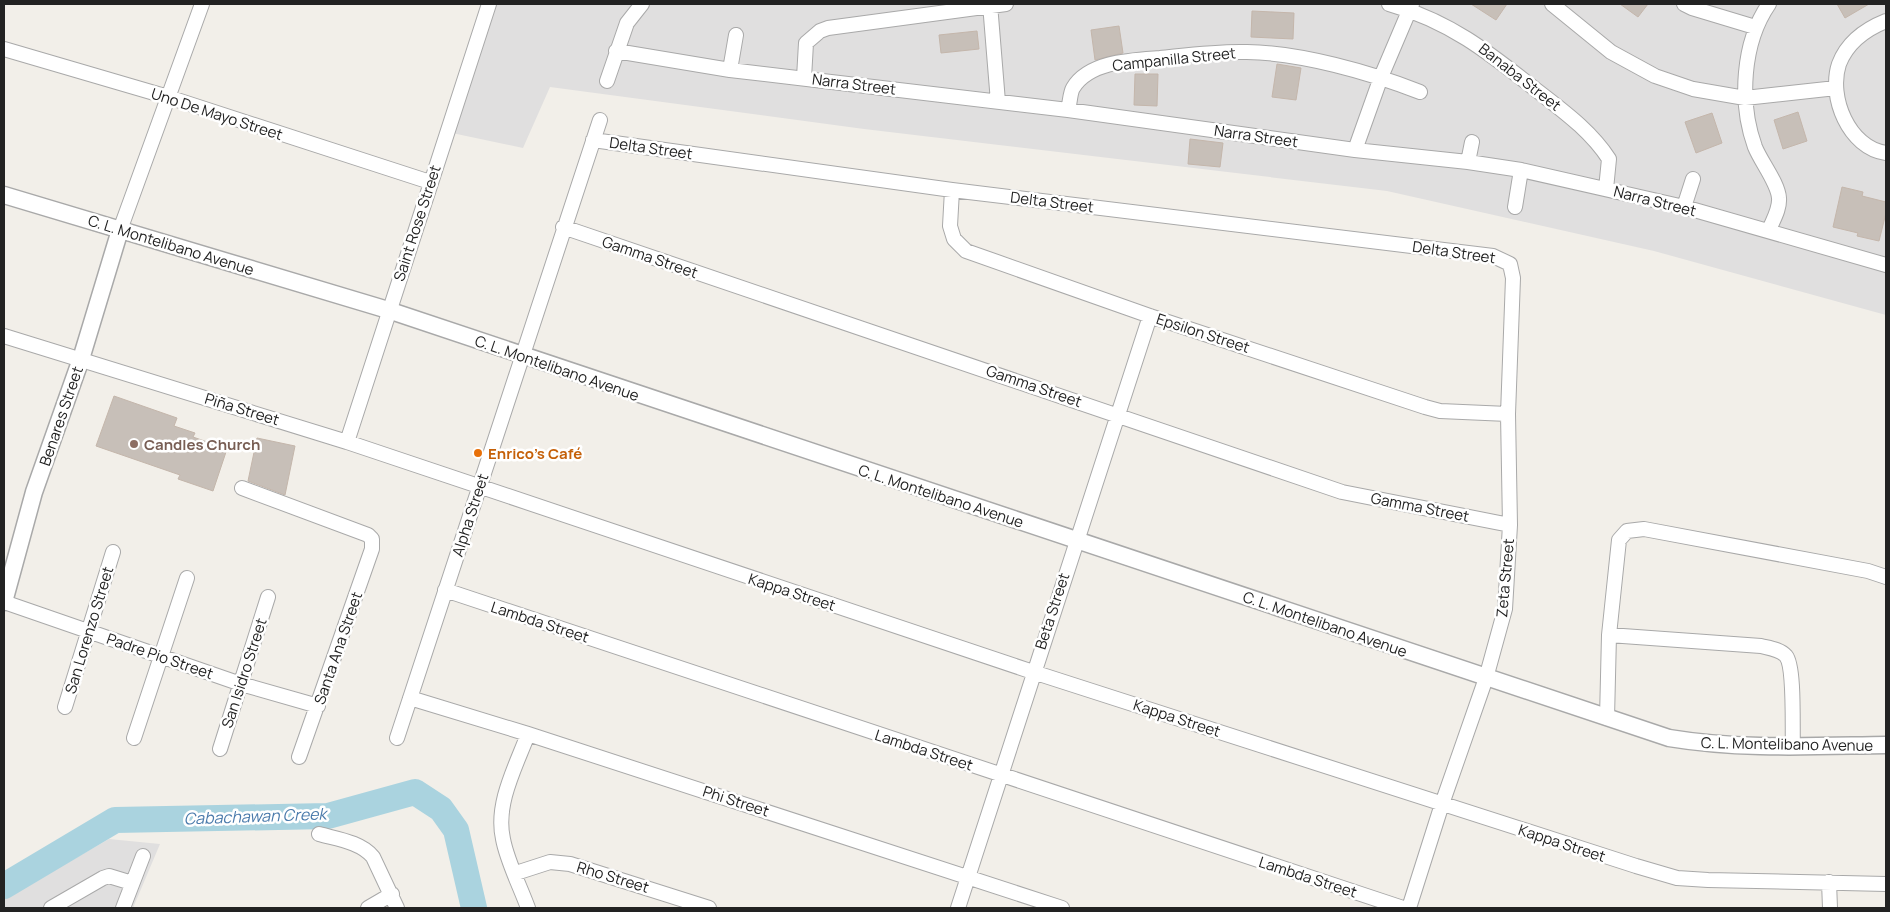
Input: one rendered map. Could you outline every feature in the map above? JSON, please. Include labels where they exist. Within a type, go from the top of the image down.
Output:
[{"type":"street","points":[[120,230],[202,4]]},
{"type":"street","name":"Saint Rose Street","points":[[347,442],[388,310],[489,4]]},
{"type":"street","points":[[607,81],[627,23],[642,4]]},
{"type":"street","points":[[804,78],[806,43],[820,31],[828,28],[1006,4]]},
{"type":"street","name":"Banaba Street","points":[[1389,4],[1411,7],[1478,44],[1583,126],[1609,159],[1606,189]]},
{"type":"street","points":[[1552,4],[1611,52],[1655,76],[1694,89],[1745,98],[1836,88]]},
{"type":"street","points":[[1684,4],[1755,27]]},
{"type":"street","points":[[1769,4],[1755,27],[1746,72],[1745,98],[1747,121],[1755,147],[1778,190],[1780,199],[1769,230]]},
{"type":"street","points":[[990,5],[998,102]]},
{"type":"street","points":[[1355,150],[1381,77],[1411,7]]},
{"type":"street","points":[[1886,22],[1870,28],[1851,43],[1839,64],[1836,88],[1844,121],[1859,140],[1880,153],[1886,154]]},
{"type":"street","points":[[730,70],[736,35]]},
{"type":"street","name":"Uno De Mayo Street","points":[[4,49],[168,97],[430,182]]},
{"type":"street","name":"Narra Street","points":[[616,51],[730,70],[1068,110],[1355,150],[1468,162],[1521,170],[1684,207],[1886,265]]},
{"type":"street","name":"Campanilla Street","points":[[1068,110],[1073,88],[1092,71],[1148,59],[1248,52],[1300,59],[1381,77],[1420,92]]},
{"type":"street","name":"Alpha Street","points":[[397,738],[563,227],[600,120]]},
{"type":"street","name":"Delta Street","points":[[593,140],[952,190],[1493,256],[1510,264]]},
{"type":"street","points":[[1468,162],[1472,142]]},
{"type":"street","points":[[1515,207],[1521,170]]},
{"type":"street","points":[[1684,207],[1693,179]]},
{"type":"street","name":"Epsilon Street","points":[[952,190],[950,226],[954,239],[966,251],[1150,316],[1424,408],[1440,411],[1508,414]]},
{"type":"street","name":"C. L. Montelibano Avenue","points":[[4,195],[388,310],[1670,738],[1695,742],[1792,747],[1886,746]]},
{"type":"street","name":"Gamma Street","points":[[563,227],[1342,492],[1510,525]]},
{"type":"street","name":"Benares Street","points":[[4,602],[34,492],[82,359],[120,230]]},
{"type":"street","name":"Zeta Street","points":[[1409,908],[1442,804],[1486,678],[1505,609],[1510,525],[1508,414],[1513,278],[1510,264]]},
{"type":"street","name":"Beta Street","points":[[958,908],[1150,316]]},
{"type":"street","name":"Piña Street","points":[[4,336],[347,442],[479,488]]},
{"type":"street","name":"Santa Ana Street","points":[[242,488],[362,533],[372,539],[372,549],[299,757]]},
{"type":"street","name":"Kappa Street","points":[[479,488],[1033,672],[1677,878],[1886,884]]},
{"type":"street","points":[[1607,718],[1609,635],[1619,540],[1627,531],[1644,529],[1868,570],[1886,577]]},
{"type":"street","name":"San Lorenzo Street","points":[[65,707],[113,552]]},
{"type":"street","points":[[134,738],[187,578]]},
{"type":"street","name":"Lambda Street","points":[[445,590],[1403,908]]},
{"type":"street","name":"San Isidro Street","points":[[220,749],[268,597]]},
{"type":"street","name":"Padre Pio Street","points":[[4,602],[241,684],[318,706]]},
{"type":"street","points":[[1609,635],[1761,646],[1779,650],[1787,657],[1791,669],[1792,747]]},
{"type":"street","name":"Phi Street","points":[[410,698],[528,734],[1062,908]]},
{"type":"street","points":[[528,734],[504,802],[501,820],[503,839],[528,908]]},
{"type":"street","points":[[319,834],[360,846],[368,851],[392,894],[397,908]]},
{"type":"street","points":[[123,908],[143,856]]},
{"type":"street","name":"Rho Street","points":[[516,873],[550,862],[570,864],[709,908]]},
{"type":"street","points":[[51,908],[109,876],[132,883]]},
{"type":"street","points":[[1829,882],[1830,908]]},
{"type":"street","points":[[368,908],[392,894]]},
{"type":"shaded area","points":[[494,4],[1886,4],[1886,315],[1654,251],[1387,191],[864,129],[550,87],[523,148],[452,133]]},
{"type":"shaded area","points":[[109,839],[160,844],[133,908],[4,908],[4,899]]},
{"type":"building","points":[[1471,4],[1507,4],[1496,20]]},
{"type":"building","points":[[1620,4],[1648,4],[1638,17]]},
{"type":"building","points":[[1837,4],[1869,4],[1845,18]]},
{"type":"building","points":[[1252,11],[1294,13],[1293,39],[1251,37]]},
{"type":"building","points":[[1119,26],[1123,53],[1095,60],[1091,30]]},
{"type":"building","points":[[977,31],[979,49],[941,53],[939,35]]},
{"type":"building","points":[[1277,64],[1301,68],[1296,100],[1272,97]]},
{"type":"building","points":[[1135,74],[1158,74],[1157,106],[1134,105]]},
{"type":"building","points":[[1798,112],[1807,141],[1783,149],[1774,120]]},
{"type":"building","points":[[1712,113],[1722,143],[1696,153],[1685,122]]},
{"type":"building","points":[[1190,139],[1223,143],[1220,167],[1188,164]]},
{"type":"building","points":[[1842,187],[1863,192],[1862,196],[1886,202],[1886,213],[1879,241],[1857,236],[1858,233],[1833,227]]},
{"type":"building","points":[[114,396],[177,418],[174,426],[195,433],[193,437],[227,449],[213,491],[178,479],[180,475],[96,446]]},
{"type":"building","points":[[257,438],[295,446],[285,495],[248,481]]},
{"type":"waterway","name":"Cabachawan Creek","points":[[4,886],[115,820],[328,816],[415,792],[441,809],[456,830],[474,908]]},
{"type":"place","name":"Candles Church","points":[[134,444]]},
{"type":"place","name":"Enrico's Café","points":[[478,453]]}]
